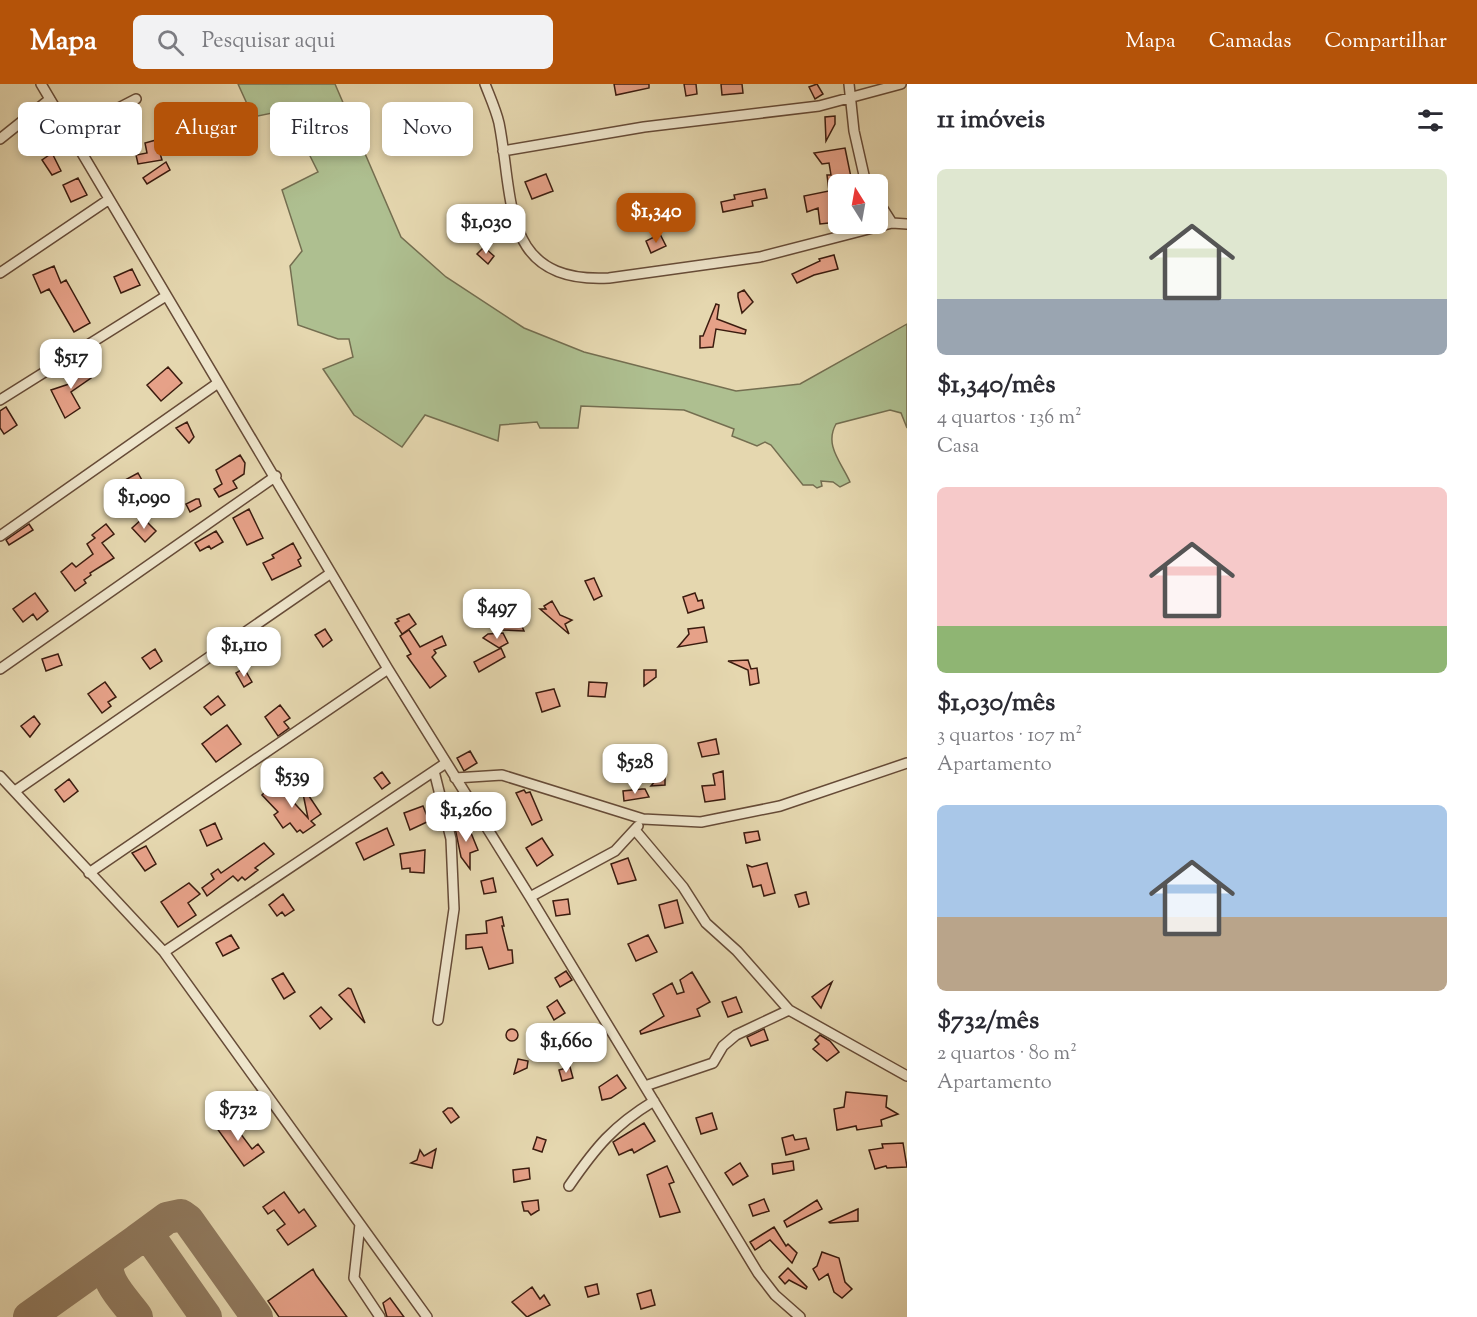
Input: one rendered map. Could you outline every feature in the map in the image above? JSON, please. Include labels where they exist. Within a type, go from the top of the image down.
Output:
[{"type":"street","points":[[41,84],[52,102]]},
{"type":"street","points":[[485,84],[498,121],[512,218],[520,238],[542,262],[573,276],[609,278],[760,257],[892,223],[907,224]]},
{"type":"street","points":[[849,84],[854,131],[864,174]]},
{"type":"street","points":[[503,151],[665,124],[819,106],[901,84]]},
{"type":"street","points":[[0,138],[50,99]]},
{"type":"street","points":[[130,102],[136,99]]},
{"type":"street","points":[[83,156],[276,476],[388,669],[531,897],[758,1273],[775,1295],[800,1317]]},
{"type":"street","points":[[0,273],[108,200]]},
{"type":"street","points":[[888,217],[892,223]]},
{"type":"street","points":[[0,400],[166,296]]},
{"type":"street","points":[[0,536],[218,382]]},
{"type":"street","points":[[0,669],[276,476]]},
{"type":"street","points":[[15,791],[331,573]]},
{"type":"street","points":[[89,873],[388,669]]},
{"type":"street","points":[[164,952],[446,763]]},
{"type":"street","points":[[455,778],[502,775],[643,819],[701,822],[780,806],[907,763]]},
{"type":"street","points":[[434,771],[451,839],[454,898],[438,1020]]},
{"type":"street","points":[[0,776],[164,952],[428,1317]]},
{"type":"street","points":[[531,897],[615,851],[643,819]]},
{"type":"street","points":[[635,830],[683,887],[706,923],[737,951],[789,1010],[907,1076]]},
{"type":"street","points":[[645,1086],[713,1063],[723,1046],[736,1035],[789,1010]]},
{"type":"street","points":[[569,1186],[608,1135],[624,1120],[654,1101]]},
{"type":"street","points":[[360,1224],[354,1278],[380,1317]]},
{"type":"green space","points":[[238,84],[335,84],[343,102],[270,102],[270,113],[258,116],[258,102],[246,102]]},
{"type":"green space","points":[[310,156],[366,156],[401,237],[446,277],[524,328],[584,352],[736,391],[800,384],[907,324],[907,428],[901,413],[890,410],[836,424],[832,439],[833,446],[850,482],[840,487],[833,482],[821,481],[822,486],[817,488],[813,485],[803,485],[771,445],[765,442],[757,446],[732,436],[734,429],[684,410],[581,406],[578,428],[540,428],[537,422],[500,425],[498,441],[425,415],[402,447],[354,415],[323,369],[353,357],[349,339],[338,339],[298,325],[290,266],[302,251],[282,190],[318,172]]},
{"type":"building","points":[[614,84],[649,84],[649,88],[616,95]]},
{"type":"building","points":[[684,84],[696,84],[697,94],[686,96]]},
{"type":"building","points":[[721,84],[742,84],[743,93],[722,95]]},
{"type":"building","points":[[817,84],[823,94],[815,99],[809,87]]},
{"type":"building","points":[[835,116],[835,124],[826,141],[825,117]]},
{"type":"building","points":[[154,141],[154,156],[161,156],[162,160],[138,164],[136,156],[147,153],[145,143]]},
{"type":"building","points":[[845,148],[850,174],[831,174],[829,163],[822,164],[814,153]]},
{"type":"building","points":[[48,156],[54,156],[61,171],[52,175],[42,160]]},
{"type":"building","points":[[166,162],[170,170],[147,184],[143,178]]},
{"type":"building","points":[[546,174],[553,191],[532,199],[525,182]]},
{"type":"building","points":[[78,178],[87,195],[71,202],[63,185]]},
{"type":"building","points":[[765,189],[767,198],[752,201],[753,206],[723,212],[721,202],[735,199],[734,195]]},
{"type":"building","points":[[828,191],[828,223],[820,224],[818,208],[807,212],[804,196]]},
{"type":"building","points":[[657,210],[665,225],[650,229],[643,216]]},
{"type":"building","points":[[660,234],[666,246],[651,253],[646,241]]},
{"type":"building","points":[[484,247],[494,256],[488,264],[477,254]]},
{"type":"building","points":[[834,255],[838,269],[814,275],[797,283],[792,274],[820,261],[819,259]]},
{"type":"building","points":[[54,266],[61,283],[66,280],[90,323],[74,332],[49,289],[41,293],[33,275]]},
{"type":"building","points":[[132,269],[140,285],[121,293],[114,277]]},
{"type":"building","points":[[744,290],[753,302],[742,313],[738,293]]},
{"type":"building","points":[[716,304],[719,305],[717,319],[746,330],[745,334],[716,329],[713,347],[700,348],[700,336],[703,336]]},
{"type":"building","points":[[81,362],[91,378],[71,392],[80,408],[65,418],[51,390],[72,383],[65,371]]},
{"type":"building","points":[[168,367],[182,383],[161,401],[147,385]]},
{"type":"building","points":[[6,407],[17,425],[4,434],[0,428],[0,411]]},
{"type":"building","points":[[187,422],[194,437],[189,443],[176,428]]},
{"type":"building","points":[[240,455],[245,463],[244,474],[233,481],[237,488],[219,497],[214,489],[222,484],[216,470]]},
{"type":"building","points":[[138,473],[143,482],[130,489],[125,480]]},
{"type":"building","points":[[199,499],[201,506],[190,512],[186,504]]},
{"type":"building","points":[[249,509],[263,538],[247,545],[233,518]]},
{"type":"building","points":[[143,518],[156,531],[145,542],[132,528]]},
{"type":"building","points":[[29,524],[33,530],[9,545],[6,540]]},
{"type":"building","points":[[106,524],[114,534],[102,543],[114,558],[90,573],[91,575],[84,580],[86,583],[75,591],[61,572],[72,563],[76,567],[93,554],[87,544],[95,538],[92,535]]},
{"type":"building","points":[[216,531],[223,542],[211,549],[209,546],[200,551],[195,543]]},
{"type":"building","points":[[293,543],[301,558],[298,560],[301,566],[272,580],[263,563],[274,558],[272,555]]},
{"type":"building","points":[[594,578],[602,596],[594,600],[585,581]]},
{"type":"building","points":[[35,593],[48,611],[37,620],[33,614],[23,622],[13,609]]},
{"type":"building","points":[[695,593],[698,601],[702,600],[704,608],[688,613],[683,597]]},
{"type":"building","points":[[552,601],[560,615],[572,620],[565,624],[569,634],[540,609],[546,609],[544,606]]},
{"type":"building","points":[[490,604],[498,613],[501,611],[505,618],[516,613],[524,631],[502,630],[494,615],[485,612],[485,606]]},
{"type":"building","points":[[409,614],[416,624],[402,634],[395,623],[399,621],[397,619]]},
{"type":"building","points":[[704,627],[707,642],[678,647],[689,634],[688,629]]},
{"type":"building","points":[[325,629],[332,640],[323,647],[315,635]]},
{"type":"building","points":[[409,630],[420,647],[442,636],[446,645],[434,650],[436,653],[432,657],[446,676],[430,688],[407,656],[411,654],[400,636]]},
{"type":"building","points":[[503,633],[508,643],[499,648],[483,638],[488,634]]},
{"type":"building","points":[[501,648],[505,657],[479,672],[474,662]]},
{"type":"building","points":[[155,649],[162,661],[150,669],[142,658]]},
{"type":"building","points":[[58,654],[62,665],[46,671],[42,659]]},
{"type":"building","points":[[748,660],[751,669],[757,668],[759,683],[750,685],[748,670],[728,661]]},
{"type":"building","points":[[244,668],[252,682],[244,687],[236,673]]},
{"type":"building","points":[[644,670],[656,670],[656,677],[644,686]]},
{"type":"building","points":[[105,682],[116,697],[108,702],[111,706],[102,713],[88,694]]},
{"type":"building","points":[[589,682],[607,683],[605,697],[588,696]]},
{"type":"building","points":[[554,689],[560,706],[542,712],[536,693]]},
{"type":"building","points":[[218,696],[225,705],[211,715],[204,707]]},
{"type":"building","points":[[280,705],[290,718],[284,722],[289,728],[278,736],[265,717]]},
{"type":"building","points":[[34,716],[40,724],[30,737],[21,726]]},
{"type":"building","points":[[227,725],[241,744],[216,762],[202,744]]},
{"type":"building","points":[[716,739],[719,754],[702,757],[698,743]]},
{"type":"building","points":[[634,750],[630,765],[608,755]]},
{"type":"building","points":[[470,751],[477,763],[464,771],[457,758]]},
{"type":"building","points":[[723,771],[725,799],[705,802],[702,786],[715,785],[713,774]]},
{"type":"building","points":[[382,772],[390,783],[382,789],[374,778]]},
{"type":"building","points":[[660,775],[665,776],[665,785],[651,786]]},
{"type":"building","points":[[69,779],[78,791],[64,802],[55,790]]},
{"type":"building","points":[[275,782],[308,818],[301,784],[321,814],[311,821],[315,825],[303,833],[300,830],[297,832],[290,823],[283,828],[274,815],[278,812],[262,795]]},
{"type":"building","points":[[645,789],[649,797],[624,801],[623,791]]},
{"type":"building","points":[[524,790],[526,793],[530,792],[542,820],[532,825],[516,793]]},
{"type":"building","points":[[423,806],[429,821],[410,830],[404,813]]},
{"type":"building","points":[[215,823],[222,839],[207,846],[200,830]]},
{"type":"building","points":[[463,824],[471,833],[478,850],[470,853],[470,869],[461,857],[455,828]]},
{"type":"building","points":[[387,828],[394,845],[364,860],[356,843]]},
{"type":"building","points":[[758,831],[760,840],[746,843],[744,833]]},
{"type":"building","points":[[542,838],[553,855],[537,866],[526,848]]},
{"type":"building","points":[[264,843],[274,854],[255,868],[258,870],[245,880],[242,877],[238,881],[233,876],[207,896],[202,888],[214,879],[211,874],[218,869],[221,873]]},
{"type":"building","points":[[146,846],[156,864],[145,871],[132,853]]},
{"type":"building","points":[[425,850],[424,873],[410,872],[410,868],[402,869],[400,854]]},
{"type":"building","points":[[628,858],[636,880],[618,884],[611,864]]},
{"type":"building","points":[[767,863],[775,893],[764,896],[761,885],[753,887],[747,865],[752,867]]},
{"type":"building","points":[[493,878],[496,892],[484,894],[481,881]]},
{"type":"building","points":[[189,883],[200,894],[188,903],[196,915],[178,927],[161,902]]},
{"type":"building","points":[[806,892],[809,904],[799,907],[795,895]]},
{"type":"building","points":[[283,894],[294,910],[285,916],[282,912],[277,916],[269,905]]},
{"type":"building","points":[[568,899],[570,914],[556,916],[553,901]]},
{"type":"building","points":[[677,900],[683,923],[665,928],[659,905]]},
{"type":"building","points":[[502,917],[504,926],[502,926],[508,950],[512,950],[513,963],[489,969],[482,947],[466,949],[466,935],[487,933],[486,921]]},
{"type":"building","points":[[231,935],[239,948],[223,956],[216,943]]},
{"type":"building","points":[[648,935],[657,952],[636,961],[628,944]]},
{"type":"building","points":[[566,971],[572,980],[560,987],[555,978]]},
{"type":"building","points":[[692,972],[710,1002],[697,1009],[700,1016],[641,1034],[640,1031],[664,1016],[653,994],[672,983],[677,994],[684,992],[680,980]]},
{"type":"building","points":[[283,973],[295,992],[284,999],[272,979]]},
{"type":"building","points":[[832,982],[821,1008],[812,997]]},
{"type":"building","points":[[348,988],[351,989],[365,1023],[339,995]]},
{"type":"building","points":[[736,997],[742,1012],[728,1017],[722,1002]]},
{"type":"building","points":[[557,1000],[565,1013],[554,1020],[547,1007]]},
{"type":"building","points":[[321,1007],[332,1019],[320,1029],[310,1016]]},
{"type":"building","points":[[575,1027],[579,1043],[570,1047],[566,1029]]},
{"type":"building","points":[[514,1029],[518,1035],[514,1041],[510,1041],[506,1033]]},
{"type":"building","points":[[764,1029],[768,1040],[751,1046],[747,1037]]},
{"type":"building","points":[[820,1035],[830,1041],[839,1052],[827,1061],[813,1049],[819,1044],[815,1040]]},
{"type":"building","points":[[591,1043],[594,1054],[579,1059],[576,1048]]},
{"type":"building","points":[[518,1059],[528,1061],[527,1068],[514,1074]]},
{"type":"building","points":[[570,1067],[573,1078],[562,1081],[559,1070]]},
{"type":"building","points":[[617,1075],[626,1088],[611,1098],[602,1100],[599,1087]]},
{"type":"building","points":[[846,1092],[887,1096],[886,1107],[898,1114],[881,1120],[882,1126],[857,1130],[856,1126],[837,1130],[834,1109],[844,1107]]},
{"type":"building","points":[[452,1108],[459,1117],[451,1123],[443,1112]]},
{"type":"building","points":[[712,1113],[717,1129],[701,1134],[696,1118]]},
{"type":"building","points":[[232,1116],[237,1123],[234,1125],[252,1149],[258,1144],[264,1152],[244,1166],[216,1127]]},
{"type":"building","points":[[644,1123],[655,1141],[634,1153],[632,1149],[619,1155],[613,1142]]},
{"type":"building","points":[[793,1135],[795,1140],[806,1138],[809,1149],[786,1155],[782,1138]]},
{"type":"building","points":[[537,1137],[546,1140],[542,1152],[533,1149]]},
{"type":"building","points":[[903,1143],[907,1167],[887,1168],[886,1166],[875,1169],[869,1150],[883,1148],[882,1144]]},
{"type":"building","points":[[436,1149],[432,1168],[411,1163],[417,1160],[420,1150],[424,1156]]},
{"type":"building","points":[[793,1161],[794,1170],[773,1174],[772,1164]]},
{"type":"building","points":[[740,1163],[748,1176],[733,1185],[725,1173]]},
{"type":"building","points":[[667,1166],[674,1182],[669,1184],[680,1212],[660,1217],[647,1175]]},
{"type":"building","points":[[529,1168],[530,1179],[514,1182],[513,1170]]},
{"type":"building","points":[[284,1192],[299,1213],[304,1209],[316,1226],[288,1245],[277,1230],[285,1224],[274,1210],[268,1214],[263,1207]]},
{"type":"building","points":[[764,1199],[769,1211],[753,1216],[749,1205]]},
{"type":"building","points":[[538,1200],[539,1210],[531,1215],[528,1211],[524,1211],[522,1202]]},
{"type":"building","points":[[817,1200],[822,1209],[787,1227],[784,1221]]},
{"type":"building","points":[[858,1209],[858,1221],[829,1222]]},
{"type":"building","points":[[774,1227],[786,1246],[788,1244],[797,1253],[792,1263],[770,1240],[755,1250],[750,1242]]},
{"type":"building","points":[[822,1252],[839,1258],[845,1282],[852,1289],[842,1298],[834,1292],[828,1274],[819,1280],[813,1269],[817,1266]]},
{"type":"building","points":[[788,1268],[807,1287],[806,1289],[789,1280],[785,1284],[779,1277]]},
{"type":"building","points":[[313,1269],[347,1317],[279,1317],[268,1301]]},
{"type":"building","points":[[597,1284],[599,1294],[588,1297],[585,1287]]},
{"type":"building","points":[[532,1287],[540,1299],[544,1295],[550,1305],[527,1317],[512,1302]]},
{"type":"building","points":[[651,1290],[655,1305],[641,1309],[637,1294]]},
{"type":"building","points":[[390,1298],[404,1317],[387,1317],[383,1303]]},
{"type":"taxiway","points":[[137,1240],[167,1218],[181,1215],[188,1220],[257,1317]]},
{"type":"taxiway","points":[[29,1317],[137,1240],[152,1240],[206,1317]]},
{"type":"taxiway","points":[[109,1260],[108,1268],[112,1283],[137,1317]]}]
